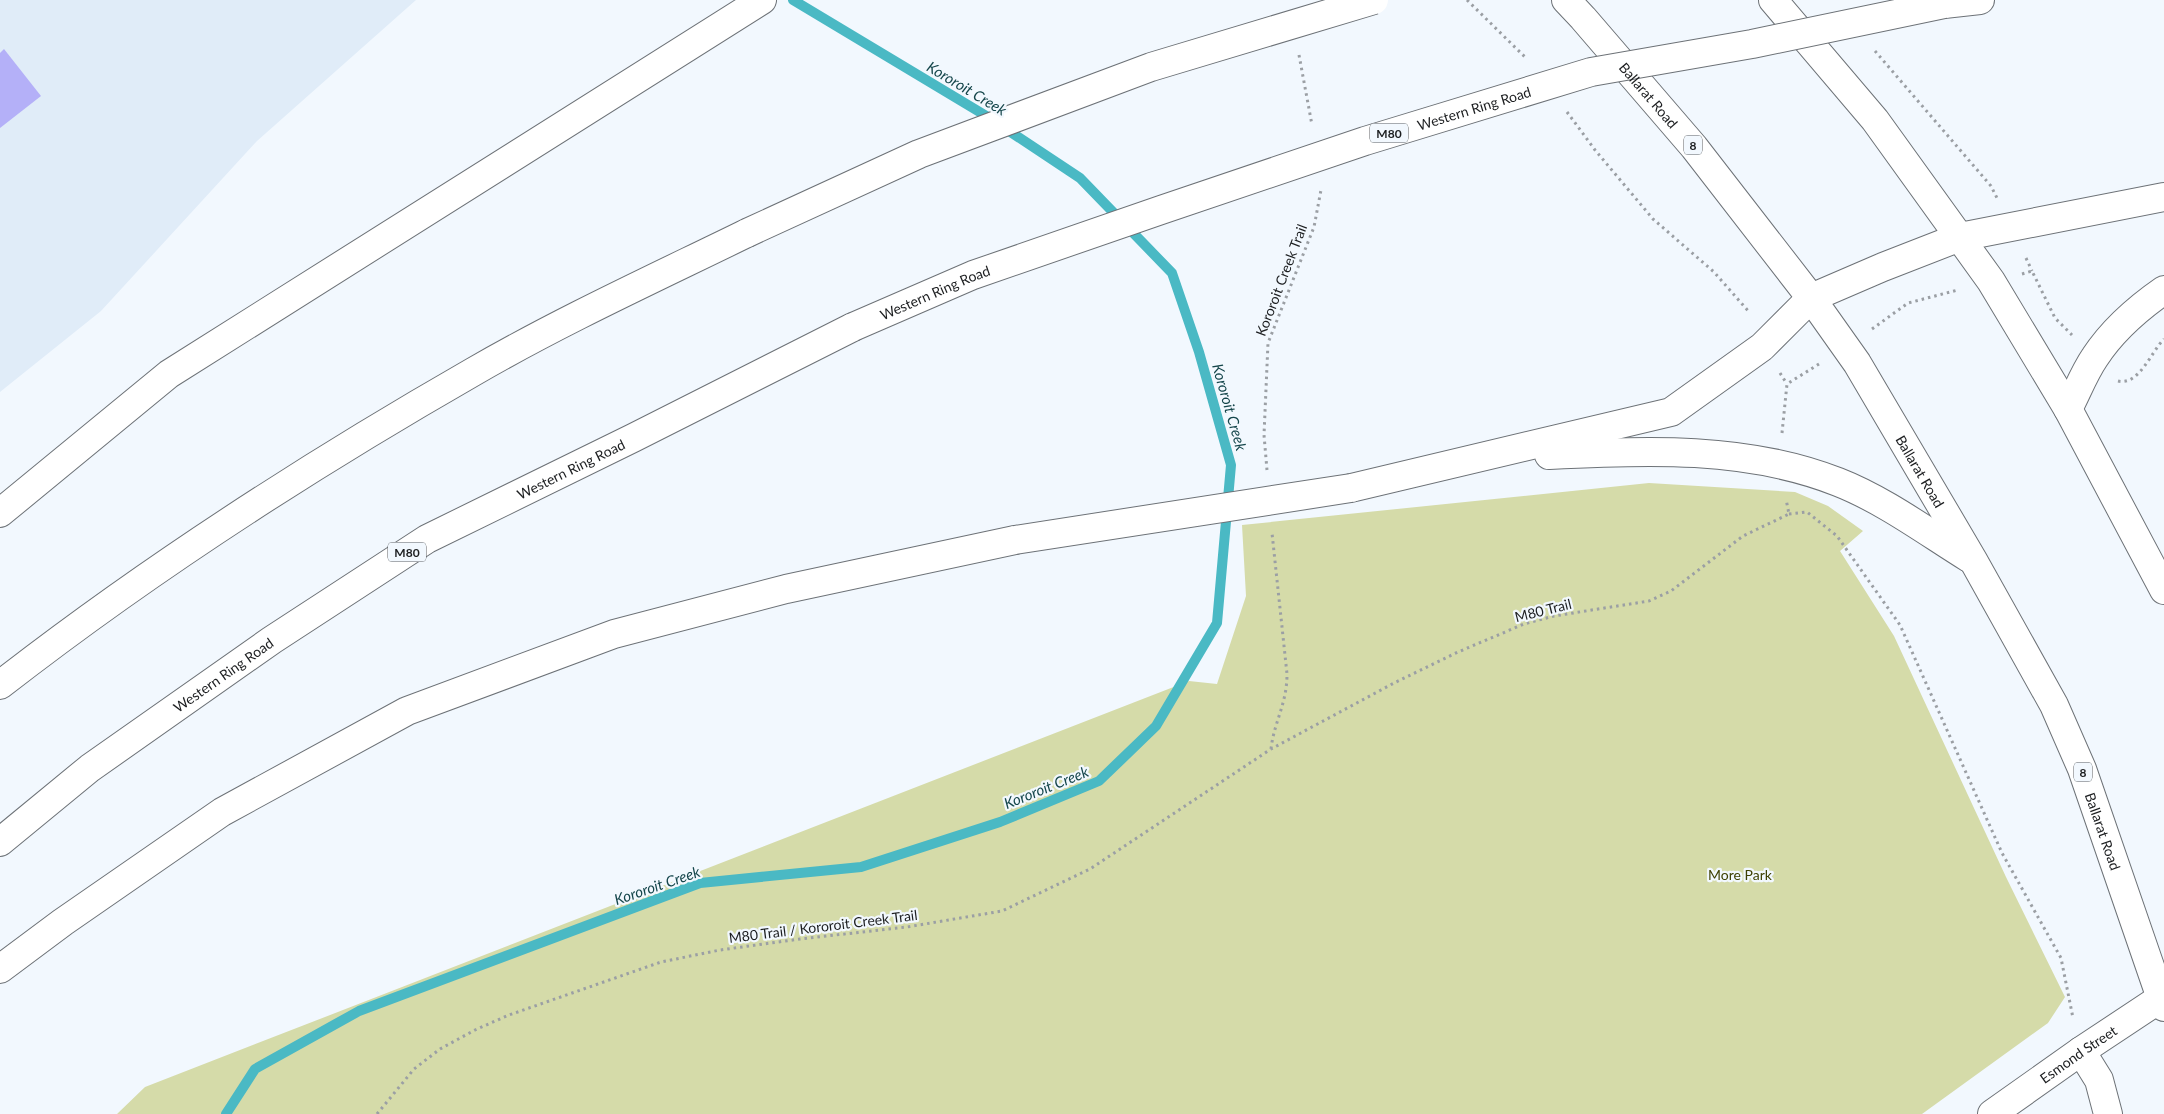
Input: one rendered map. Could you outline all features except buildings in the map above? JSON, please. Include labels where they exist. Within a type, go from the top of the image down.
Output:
[{"type":"main road","points":[[0,513],[169,374],[762,0]]},
{"type":"main road","points":[[0,685],[55,642],[258,503],[474,372],[585,313],[747,233],[919,154],[1132,74],[1374,0]]},
{"type":"main road","name":"Ballarat Road","points":[[1566,0],[1694,147],[1811,298],[1857,363],[1973,560],[2054,705],[2078,761],[2163,1000]]},
{"type":"main road","points":[[1773,0],[1875,120],[1991,281],[2068,409],[2164,590]]},
{"type":"main road","name":"Western Ring Road","points":[[0,842],[98,762],[272,640],[427,539],[853,327],[973,275],[1365,141],[1591,72],[1752,44],[1944,4],[1980,0]]},
{"type":"main road","points":[[0,969],[63,922],[222,812],[407,711],[614,634],[786,589],[1015,540],[1352,488],[1671,412],[1762,348],[1811,298],[1960,237],[2164,197]]},
{"type":"main road","points":[[2068,409],[2094,358],[2106,341],[2127,320],[2164,290]]},
{"type":"main road","points":[[1473,459],[1625,451],[1723,455],[1782,465],[1838,482],[1874,500],[1973,560]]},
{"type":"main road","name":"Esmond Street","points":[[1992,1114],[2081,1051],[2163,1000]]},
{"type":"main road","points":[[2081,1051],[2099,1080],[2108,1114]]},
{"type":"path","points":[[1467,0],[1534,66]]},
{"type":"path","points":[[1298,47],[1313,130]]},
{"type":"path","points":[[1875,51],[1991,186],[2055,318],[2073,336]]},
{"type":"path","points":[[1562,104],[1595,150],[1653,219],[1714,272],[1751,312],[1743,319],[1787,384],[1782,440]]},
{"type":"path","name":"Kororoit Creek Trail","points":[[1267,473],[1264,435],[1268,343],[1314,227],[1323,185]]},
{"type":"path","points":[[2021,274],[2032,271]]},
{"type":"path","points":[[1891,318],[1908,303],[1948,292]]},
{"type":"path","points":[[2112,378],[2127,383],[2133,380],[2156,347],[2164,339]]},
{"type":"path","points":[[1787,384],[1808,370]]},
{"type":"path","points":[[1786,498],[1789,514],[1807,512],[1838,536],[1900,625],[2002,853],[2061,958],[2081,1051]]},
{"type":"path","name":"M80 Trail","points":[[1271,749],[1402,679],[1458,652],[1517,627],[1554,616],[1649,601],[1671,591],[1743,536],[1789,514]]},
{"type":"path","points":[[1271,749],[1285,699],[1287,674],[1272,530]]},
{"type":"path","name":"M80 Trail / Kororoit Creek Trail","points":[[377,1114],[414,1069],[440,1049],[475,1030],[517,1012],[661,962],[728,949],[933,923],[1002,911],[1090,869],[1271,749]]},
{"type":"shaded area","points":[[0,0],[416,0],[257,141],[101,311],[0,392]]},
{"type":"green space","name":"More Park","points":[[1649,483],[1795,492],[1828,506],[1863,531],[1840,551],[1894,636],[2006,877],[2065,997],[2048,1023],[1922,1114],[117,1114],[145,1087],[1189,681],[1217,684],[1246,596],[1242,525]]},
{"type":"waterway","name":"Kororoit Creek","points":[[226,1114],[255,1069],[359,1011],[700,883],[861,867],[1000,822],[1099,781],[1156,726],[1217,623],[1231,465],[1199,352],[1172,273],[1080,178],[988,117],[793,0]]}]
